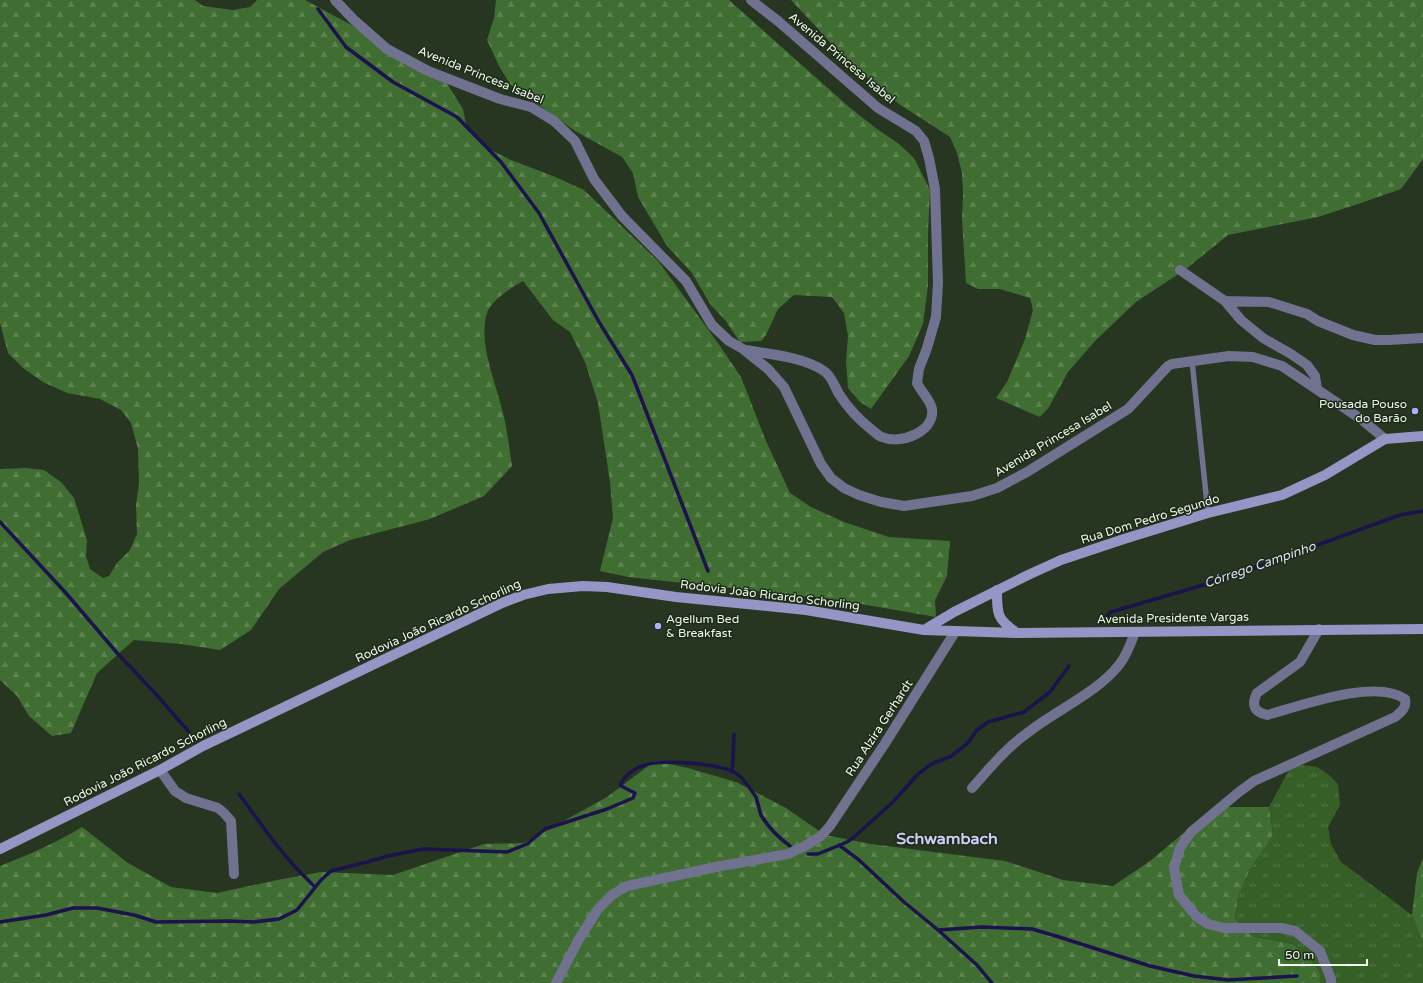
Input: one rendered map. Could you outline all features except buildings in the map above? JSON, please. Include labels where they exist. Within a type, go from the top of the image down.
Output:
[{"type":"main road","points":[[1385,439],[1423,436]]},
{"type":"main road","name":"Rua Dom Pedro Segundo","points":[[924,630],[954,612],[997,590],[1062,560],[1208,513],[1282,495],[1325,475],[1385,439]]},
{"type":"main road","name":"Rodovia João Ricardo Schorling","points":[[0,849],[160,770],[204,746],[495,607],[523,595],[548,589],[583,586],[607,587],[676,597],[806,610],[924,630]]},
{"type":"main road","points":[[997,590],[997,606],[1002,621],[1017,634]]},
{"type":"main road","name":"Avenida Presidente Vargas","points":[[924,630],[1017,634],[1319,629],[1423,629]]},
{"type":"street","name":"Avenida Princesa Isabel","points":[[335,0],[353,19],[387,49],[428,71],[470,88],[500,99],[532,107],[554,121],[575,141],[594,179],[622,216],[686,281],[712,325],[729,341],[743,349],[768,370],[784,387],[821,464],[831,478],[844,488],[859,495],[881,502],[904,506],[972,496],[997,488],[1027,472],[1128,409],[1168,366],[1172,364],[1229,356],[1253,357],[1282,366],[1361,419],[1385,439]]},
{"type":"street","name":"Avenida Princesa Isabel","points":[[743,349],[806,362],[826,372],[848,407],[856,416],[882,437],[898,440],[914,435],[925,429],[932,419],[932,408],[928,399],[917,383],[919,369],[936,317],[938,283],[935,189],[930,158],[924,141],[916,131],[878,108],[778,21],[751,0]]},
{"type":"street","points":[[1180,270],[1225,301],[1241,320],[1263,338],[1307,365],[1315,376],[1317,389]]},
{"type":"street","points":[[1225,301],[1269,302],[1307,314],[1318,321],[1353,335],[1375,340],[1423,338]]},
{"type":"street","points":[[1319,629],[1300,662],[1257,693],[1254,698],[1254,705],[1257,710],[1267,715],[1350,693],[1365,691],[1401,696],[1405,700],[1403,710],[1395,717],[1249,785],[1191,832],[1180,848],[1174,868],[1179,895],[1196,916],[1208,924],[1224,928],[1281,928],[1295,931],[1320,951],[1331,979],[1331,983]]},
{"type":"street","name":"Rua Alzira Gerhardt","points":[[556,983],[579,939],[598,909],[612,895],[627,886],[721,866],[788,854],[821,836],[830,826],[884,745],[955,632]]},
{"type":"street","points":[[972,788],[1012,745],[1027,733],[1106,679],[1120,664],[1128,651],[1135,632]]},
{"type":"street","points":[[160,770],[176,791],[186,798],[218,808],[231,821],[234,874]]},
{"type":"lane","points":[[1192,361],[1208,513]]},
{"type":"green space","points":[[0,0],[195,0],[203,6],[233,10],[250,7],[257,0],[305,0],[422,63],[448,85],[463,109],[467,130],[491,150],[511,160],[584,190],[659,262],[741,377],[766,441],[790,493],[811,507],[844,522],[889,537],[950,541],[947,576],[935,600],[936,617],[832,599],[628,577],[600,571],[613,518],[610,482],[598,403],[585,362],[570,332],[553,320],[523,281],[502,294],[489,308],[487,313],[485,325],[486,349],[504,416],[512,466],[484,496],[430,519],[350,540],[323,552],[279,589],[251,630],[220,650],[181,644],[134,640],[97,673],[71,733],[52,736],[29,716],[17,696],[0,680],[0,469],[26,468],[44,470],[61,482],[74,498],[87,540],[86,556],[90,569],[103,578],[109,576],[117,563],[130,550],[137,534],[136,505],[139,484],[138,449],[131,423],[121,410],[100,399],[67,393],[43,382],[23,368],[8,353],[0,323]]},
{"type":"green space","points":[[496,0],[729,0],[849,107],[899,144],[914,158],[930,190],[928,286],[923,324],[909,356],[871,409],[860,402],[848,388],[846,362],[848,336],[844,313],[832,297],[794,295],[778,309],[766,335],[761,341],[740,342],[725,320],[710,304],[692,273],[667,246],[638,197],[633,173],[622,157],[575,131],[510,84],[499,66],[487,40],[494,18]]},
{"type":"green space","points":[[791,0],[1423,0],[1423,159],[1401,189],[1318,217],[1228,235],[1186,269],[1136,302],[1095,341],[1068,372],[1049,407],[1040,417],[996,398],[1007,382],[1025,339],[1033,310],[1030,298],[1000,289],[978,289],[966,283],[962,219],[962,173],[957,153],[950,137],[899,104],[843,57]]},
{"type":"green space","points":[[655,761],[688,768],[736,782],[786,808],[825,835],[871,844],[1005,861],[1063,880],[1113,886],[1150,861],[1215,807],[1269,807],[1273,834],[1268,844],[1250,869],[1238,897],[1235,918],[1242,929],[1255,937],[1293,944],[1310,960],[1320,973],[1320,983],[0,983],[0,866],[21,858],[82,827],[128,863],[171,887],[217,893],[321,872],[393,875],[484,844],[524,843],[607,797]]},
{"type":"green space","points":[[1303,765],[1317,767],[1329,775],[1338,784],[1340,805],[1328,827],[1331,844],[1341,862],[1412,915],[1423,943],[1423,983],[1320,983],[1320,973],[1293,944],[1255,937],[1242,929],[1235,918],[1238,897],[1250,869],[1268,844],[1273,834],[1269,807],[1290,768]]},
{"type":"green space","points":[[1423,858],[1423,943],[1412,915],[1417,873]]},
{"type":"waterway","points":[[318,9],[346,47],[393,82],[457,117],[501,162],[539,213],[599,322],[632,375],[708,571]]},
{"type":"waterway","name":"Córrego Campinho","points":[[1100,623],[1111,612],[1224,579],[1400,515],[1423,511]]},
{"type":"waterway","points":[[0,522],[65,592],[118,654],[189,732]]},
{"type":"waterway","name":"Córrego Campinho","points":[[808,854],[818,854],[853,838],[894,801],[918,774],[933,763],[950,757],[968,743],[976,731],[988,722],[1024,712],[1050,692],[1069,666]]},
{"type":"waterway","points":[[732,772],[734,734]]},
{"type":"waterway","name":"Córrego Campinho","points":[[0,922],[46,915],[73,908],[97,908],[134,915],[156,922],[253,922],[279,919],[297,910],[321,880],[331,871],[388,856],[423,849],[507,852],[527,844],[545,829],[607,809],[633,798],[635,793],[621,786],[621,783],[626,776],[635,769],[654,763],[680,762],[710,765],[734,772],[741,777],[756,797],[761,815],[767,824],[790,846]]},
{"type":"waterway","points":[[239,794],[274,842],[295,867],[315,887]]},
{"type":"waterway","points":[[839,845],[859,860],[904,902],[977,965],[992,983]]},
{"type":"waterway","points":[[938,930],[982,927],[1032,929],[1150,966],[1194,976],[1228,980],[1297,976]]},
{"type":"place","name":"Pousada Pouso do Barão","points":[[1415,411]]},
{"type":"place","name":"Agellum Bed & Breakfast","points":[[658,626]]},
{"type":"district","name":"Schwambach","points":[[947,839]]}]
